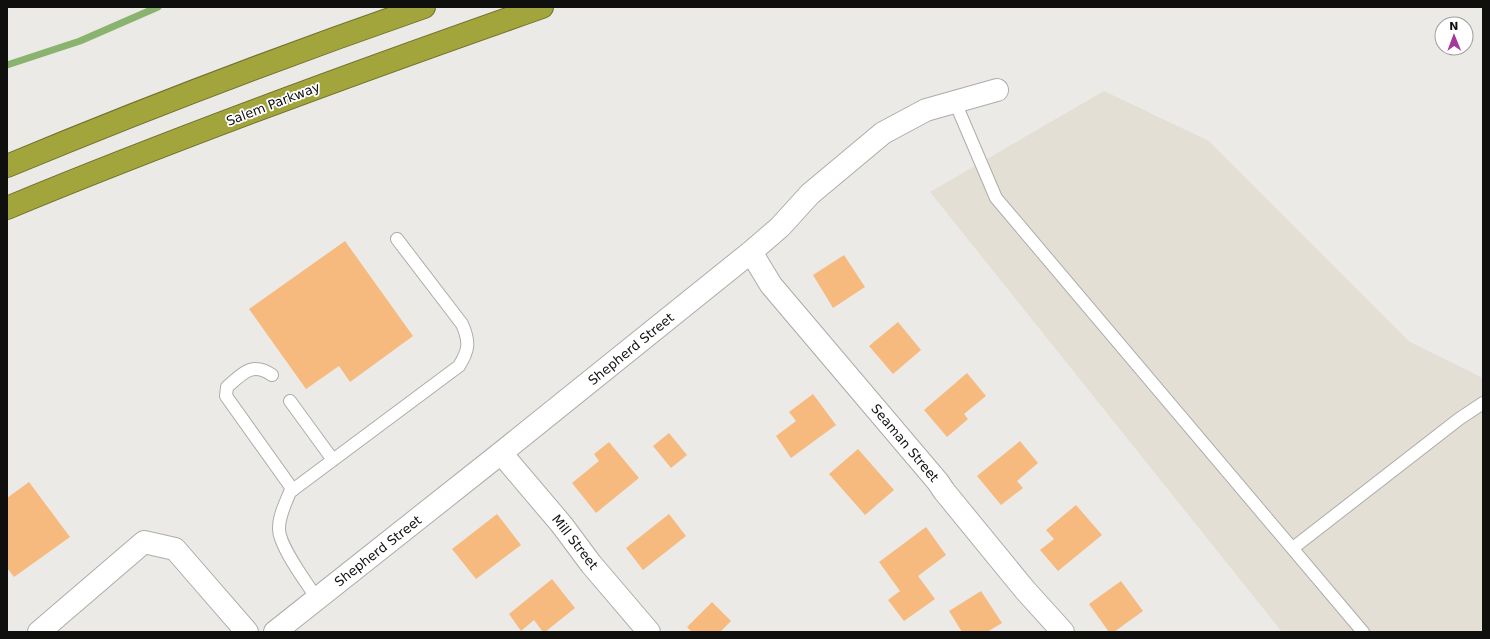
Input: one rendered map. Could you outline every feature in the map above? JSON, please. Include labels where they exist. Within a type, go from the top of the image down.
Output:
[{"type":"highway","points":[[7,166],[133,115],[424,7]]},
{"type":"highway","name":"Salem Parkway","points":[[7,208],[155,148],[281,100],[542,7]]},
{"type":"street","name":"Shepherd Street","points":[[275,632],[751,252],[780,227],[810,194],[883,133],[926,110],[997,90]]},
{"type":"street","name":"Seaman Street","points":[[751,252],[771,285],[938,482],[1025,590],[1063,632]]},
{"type":"street","name":"Mill Street","points":[[501,453],[562,525],[591,564],[649,632]]},
{"type":"street","points":[[39,632],[144,542],[175,549],[247,632]]},
{"type":"lane","points":[[955,102],[996,198],[1364,632]]},
{"type":"lane","points":[[317,599],[282,543],[279,529],[282,511],[290,492],[459,366],[465,358],[468,337],[462,324],[398,239]]},
{"type":"lane","points":[[272,376],[264,370],[259,369],[244,372],[227,387],[226,396],[293,490]]},
{"type":"lane","points":[[290,401],[334,460]]},
{"type":"lane","points":[[1293,548],[1459,419],[1483,403]]},
{"type":"shaded area","points":[[1104,91],[1209,141],[1410,342],[1483,378],[1483,632],[1282,632],[930,192]]},
{"type":"building","points":[[345,241],[413,336],[350,382],[339,366],[306,389],[249,309]]},
{"type":"building","points":[[844,255],[865,287],[833,308],[813,275]]},
{"type":"building","points":[[898,322],[921,350],[893,374],[869,346]]},
{"type":"building","points":[[967,373],[986,396],[964,414],[968,419],[947,437],[924,410]]},
{"type":"building","points":[[813,394],[836,425],[791,458],[776,436],[796,421],[789,412]]},
{"type":"building","points":[[669,433],[687,455],[671,468],[653,446]]},
{"type":"building","points":[[1020,441],[1038,463],[1017,481],[1023,488],[1001,505],[977,476]]},
{"type":"building","points":[[609,442],[639,478],[596,513],[572,483],[599,461],[594,454]]},
{"type":"building","points":[[858,449],[894,490],[865,515],[829,474]]},
{"type":"building","points":[[29,482],[70,537],[14,577],[7,568],[7,498]]},
{"type":"building","points":[[1076,505],[1102,535],[1058,571],[1040,550],[1054,539],[1046,530]]},
{"type":"building","points":[[497,514],[521,545],[476,579],[452,549]]},
{"type":"building","points":[[669,514],[686,536],[643,570],[626,548]]},
{"type":"building","points":[[926,527],[946,555],[918,576],[935,599],[904,621],[888,600],[900,591],[879,562]]},
{"type":"building","points":[[552,579],[575,608],[545,632],[543,632],[534,620],[521,631],[509,614]]},
{"type":"building","points":[[1121,581],[1143,611],[1114,632],[1109,632],[1089,604]]},
{"type":"building","points":[[981,591],[1002,623],[987,632],[962,632],[949,611]]},
{"type":"building","points":[[712,602],[731,621],[720,632],[692,632],[687,627]]},
{"type":"waterway","points":[[7,65],[80,41],[158,7]]}]
